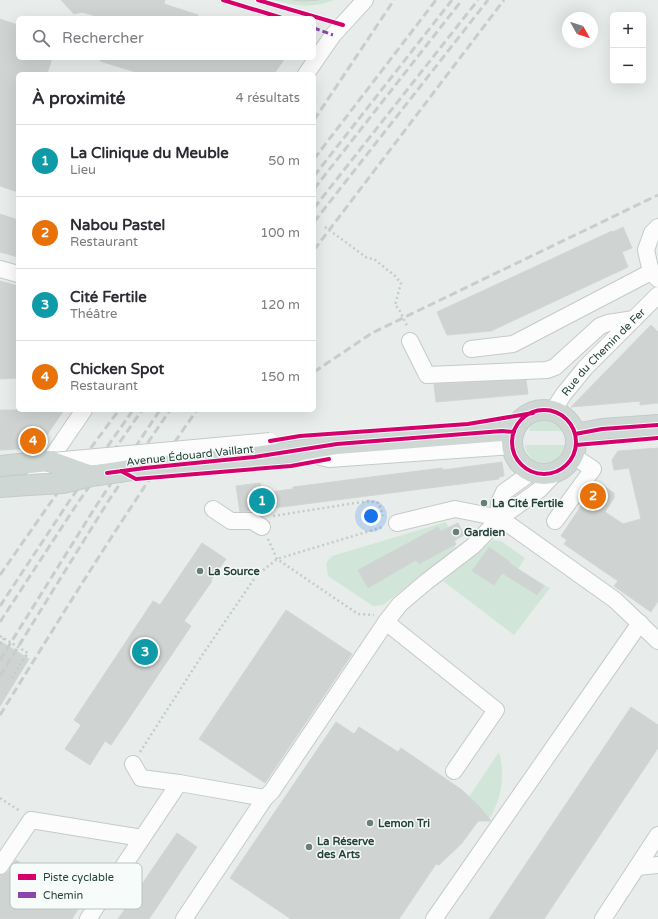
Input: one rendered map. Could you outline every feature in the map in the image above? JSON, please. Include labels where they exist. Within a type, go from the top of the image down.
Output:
[{"type":"main road","points":[[541,410],[553,412],[567,420],[572,426],[575,434],[576,445],[573,456],[569,463],[556,472],[544,474],[532,472],[519,462],[515,454],[514,439],[521,420],[541,410]]},
{"type":"main road","points":[[575,434],[602,429],[658,425]]},
{"type":"main road","name":"Avenue Édouard Vaillant","points":[[0,487],[62,483],[92,476],[145,468],[254,457],[337,444],[502,431],[514,439]]},
{"type":"main road","name":"Avenue Édouard Vaillant","points":[[0,466],[49,461],[92,476]]},
{"type":"street","points":[[316,60],[333,35],[365,0]]},
{"type":"street","points":[[307,72],[316,60]]},
{"type":"street","points":[[471,348],[513,344],[655,275],[646,250],[652,233],[658,227]]},
{"type":"street","points":[[0,269],[16,273]]},
{"type":"street","name":"Rue du Chemin de Fer","points":[[553,412],[572,383],[658,295]]},
{"type":"street","points":[[410,341],[427,375],[547,370],[556,367],[600,326],[608,323],[634,319]]},
{"type":"street","points":[[29,485],[49,461],[83,412]]},
{"type":"street","points":[[49,461],[270,441],[298,451]]},
{"type":"street","points":[[554,521],[593,469],[573,456]]},
{"type":"street","points":[[500,518],[499,503],[504,492],[532,472]]},
{"type":"street","points":[[184,919],[265,798],[272,791],[386,622],[400,604],[472,546],[500,518],[539,490],[556,472]]},
{"type":"street","points":[[213,509],[231,521],[252,521],[262,527]]},
{"type":"street","points":[[392,524],[455,509],[500,518],[615,600],[658,641]]},
{"type":"street","points":[[386,622],[496,710],[454,771]]},
{"type":"street","points":[[434,919],[640,624]]},
{"type":"street","points":[[133,764],[141,778],[265,798]]},
{"type":"street","points":[[125,863],[179,783]]},
{"type":"street","points":[[0,866],[31,820],[142,838]]},
{"type":"street","points":[[603,919],[658,835]]},
{"type":"street","points":[[637,868],[658,865]]},
{"type":"street","points":[[88,919],[95,909]]},
{"type":"path","points":[[325,227],[367,258],[374,259],[395,276],[401,283],[395,305],[399,309],[412,335],[410,341]]},
{"type":"path","points":[[133,764],[201,657],[256,576],[277,559],[392,524],[379,503],[368,501],[266,517],[262,527],[277,559],[358,614],[374,615],[386,622]]},
{"type":"path","points":[[0,636],[28,653],[12,678]]},
{"type":"path","points":[[1,643],[4,638]]},
{"type":"green space","points":[[273,0],[334,0],[319,5],[304,6]]},
{"type":"green space","points":[[544,421],[554,424],[562,431],[529,431],[531,426],[536,422]]},
{"type":"green space","points":[[525,445],[566,445],[564,453],[559,458],[546,463],[538,462],[532,458],[527,453]]},
{"type":"green space","points":[[446,522],[456,544],[455,548],[383,605],[373,606],[328,576],[326,563],[332,556]]},
{"type":"green space","points":[[493,540],[501,541],[525,558],[518,569],[550,588],[514,635],[443,581]]},
{"type":"green space","points":[[499,752],[502,770],[501,788],[496,805],[488,821],[486,815],[469,797]]},
{"type":"building","points":[[61,0],[165,0],[164,4],[198,16],[95,16],[82,12],[74,14]]},
{"type":"building","points":[[0,19],[16,24],[16,60],[51,60],[48,72],[16,72],[16,191],[0,186]]},
{"type":"building","points":[[284,60],[275,72],[136,72],[100,61]]},
{"type":"building","points":[[0,214],[16,219],[16,256],[0,252]]},
{"type":"building","points":[[623,227],[632,248],[622,252],[628,267],[491,331],[447,335],[437,312]]},
{"type":"building","points":[[0,281],[16,285],[16,378],[0,379]]},
{"type":"building","points":[[651,325],[658,332],[658,403],[640,405],[640,401],[571,407]]},
{"type":"building","points":[[526,380],[528,394],[436,402],[434,384]]},
{"type":"building","points":[[0,410],[16,410],[16,412],[63,412],[38,448],[0,450]]},
{"type":"building","points":[[658,448],[658,601],[651,612],[614,586],[618,581],[564,544],[567,540],[561,536],[597,482],[614,493],[614,498],[605,512],[623,524],[641,519],[629,468],[614,470],[612,460],[618,451]]},
{"type":"building","points":[[502,462],[504,476],[499,477],[499,479],[240,512],[236,486],[260,483],[262,493],[293,489],[293,487]]},
{"type":"building","points":[[458,523],[464,535],[454,541],[456,544],[419,564],[416,560],[368,588],[358,570],[438,527],[441,531]]},
{"type":"building","points":[[202,543],[226,559],[184,621],[191,626],[111,745],[105,741],[90,765],[65,749],[81,725],[74,720],[153,601],[160,605]]},
{"type":"building","points":[[489,547],[510,562],[509,563],[544,586],[537,595],[502,573],[494,585],[472,571]]},
{"type":"building","points":[[286,610],[352,654],[265,783],[199,739]]},
{"type":"building","points":[[0,641],[29,659],[0,706]]},
{"type":"building","points":[[631,707],[658,725],[658,748],[544,919],[489,919]]},
{"type":"building","points":[[336,722],[354,734],[359,727],[398,752],[401,748],[462,790],[480,807],[491,821],[478,821],[462,843],[439,865],[436,864],[399,919],[291,919],[230,878]]},
{"type":"building","points":[[177,833],[197,847],[149,919],[118,919],[125,909],[142,909],[142,884]]},
{"type":"building","points":[[10,869],[10,909],[78,909],[72,919],[0,919],[0,875],[8,872]]},
{"type":"tram line","points":[[293,0],[318,0]]},
{"type":"railway","points":[[316,117],[394,0]]},
{"type":"railway","points":[[316,156],[436,0]]},
{"type":"railway","points":[[316,173],[452,0]]},
{"type":"railway","points":[[316,186],[462,0]]},
{"type":"railway","points":[[316,205],[478,0]]},
{"type":"railway","points":[[316,219],[488,0]]},
{"type":"railway","points":[[316,247],[504,0]]},
{"type":"railway","points":[[316,371],[372,333],[658,195]]},
{"type":"railway","points":[[0,575],[53,499],[118,412]]},
{"type":"railway","points":[[0,606],[68,503],[132,412]]},
{"type":"railway","points":[[0,622],[75,507],[141,412]]},
{"type":"railway","points":[[0,660],[96,506],[159,412]]},
{"type":"railway","points":[[0,676],[109,500],[169,412]]},
{"type":"railway","points":[[0,715],[121,523],[196,412]]},
{"type":"marked path","points":[[316,29],[333,35]]},
{"type":"cycle path","points":[[223,0],[275,16]]},
{"type":"cycle path","points":[[258,0],[312,16]]},
{"type":"cycle path","points":[[316,17],[343,25]]},
{"type":"cycle path","points":[[544,410],[562,416],[570,424],[576,442],[570,460],[562,468],[544,474],[526,468],[518,460],[512,442],[518,424],[526,416],[544,410]]},
{"type":"cycle path","points":[[270,441],[300,436],[468,424],[533,413]]},
{"type":"cycle path","points":[[575,434],[602,429],[658,425]]},
{"type":"cycle path","points":[[107,473],[254,457],[337,444],[502,431],[514,432]]},
{"type":"cycle path","points":[[576,445],[658,438]]},
{"type":"cycle path","points":[[121,471],[136,479],[291,466],[329,459]]},
{"type":"place","name":"Chicken Spot","points":[[33,441]]},
{"type":"place","name":"Nabou Pastel","points":[[593,496]]},
{"type":"place","name":"La Clinique du Meuble","points":[[262,501]]},
{"type":"place","name":"La Cité Fertile","points":[[484,503]]},
{"type":"place","name":"Gardien","points":[[456,532]]},
{"type":"place","name":"La Source","points":[[200,571]]},
{"type":"place","name":"Cité Fertile","points":[[145,652]]},
{"type":"place","name":"Lemon Tri","points":[[370,823]]},
{"type":"place","name":"La Réserve des Arts","points":[[309,847]]}]
